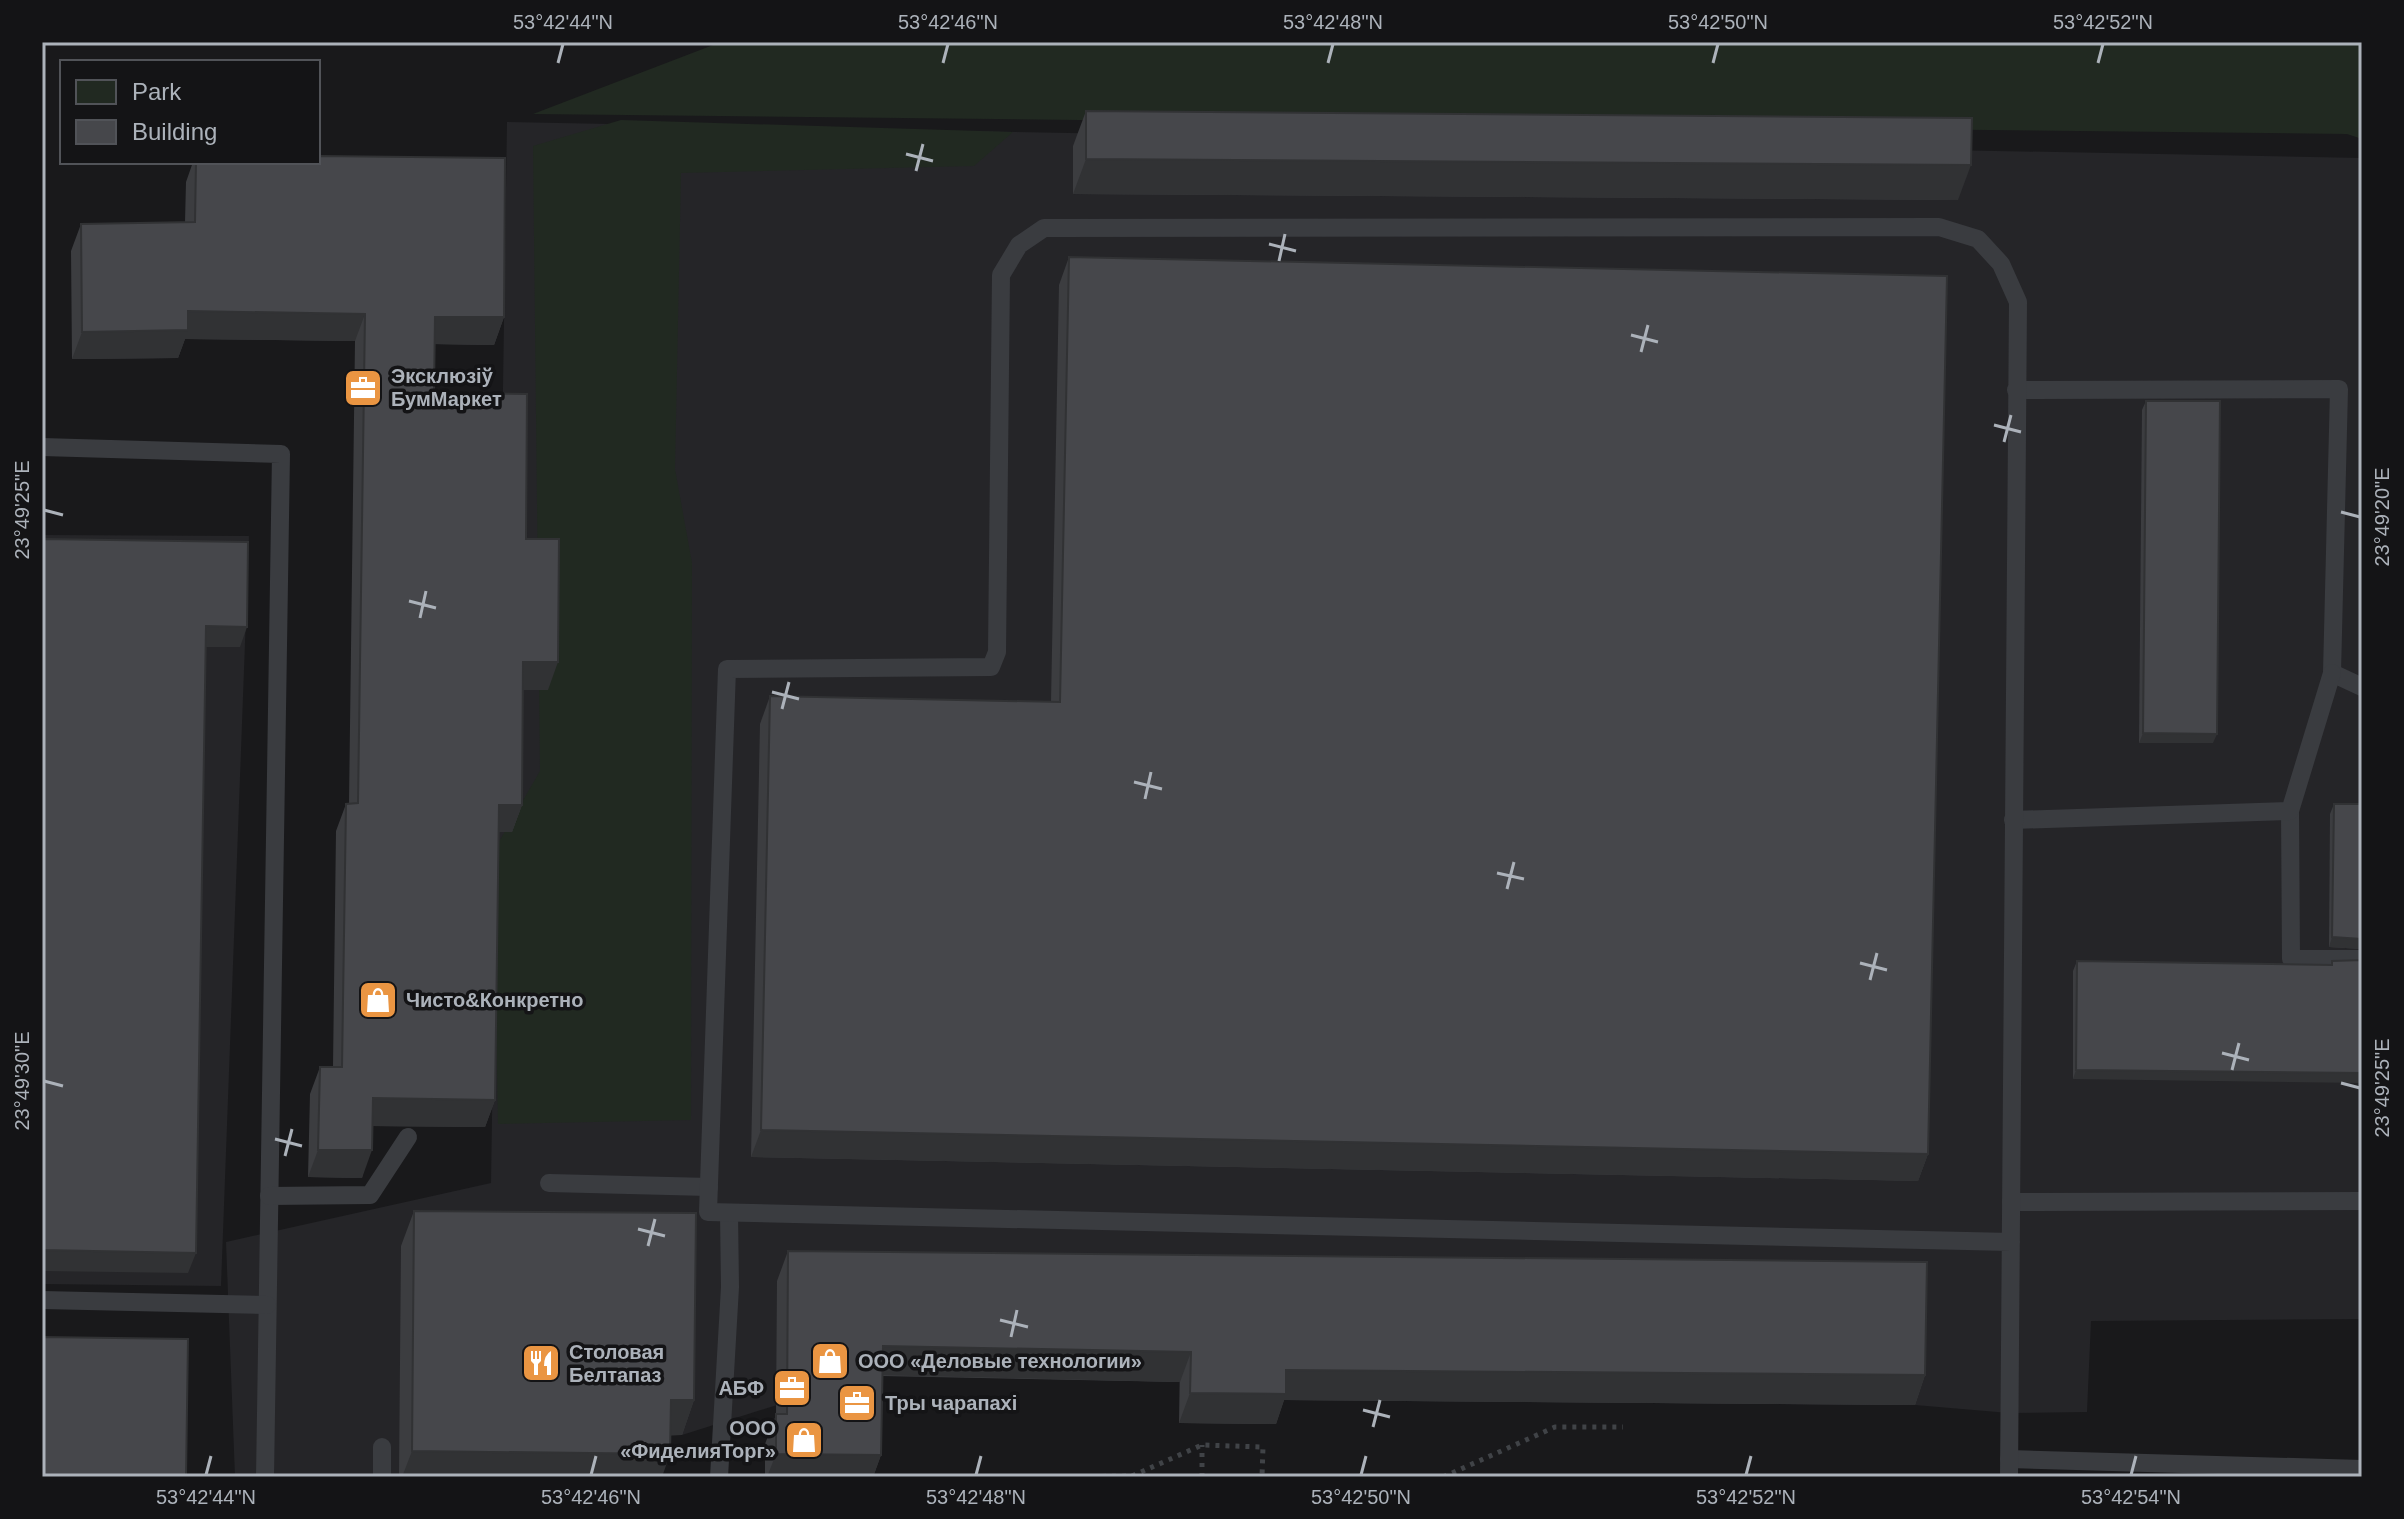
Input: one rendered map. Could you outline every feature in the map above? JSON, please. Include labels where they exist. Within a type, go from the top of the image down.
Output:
[{"type":"lane","points":[[2011,1242],[708,1212],[727,669],[991,667],[997,652],[1001,275],[1019,245],[1044,228],[1939,227],[1978,239],[2001,264],[2018,302],[2016,390],[2011,1242],[2009,1468],[2362,1469]]},
{"type":"lane","points":[[2016,390],[2339,389],[2332,673],[2290,811],[2291,959],[2362,959]]},
{"type":"lane","points":[[42,447],[281,454],[265,1477]]},
{"type":"lane","points":[[2332,673],[2362,687]]},
{"type":"lane","points":[[2013,820],[2290,811]]},
{"type":"lane","points":[[269,1196],[370,1195],[408,1137]]},
{"type":"lane","points":[[549,1183],[709,1187]]},
{"type":"lane","points":[[2011,1202],[2362,1201]]},
{"type":"lane","points":[[719,1477],[730,1287],[729,1213]]},
{"type":"lane","points":[[42,1300],[267,1305]]},
{"type":"lane","points":[[382,1447],[382,1477]]},
{"type":"path","points":[[1443,1477],[1555,1427],[1623,1427]]},
{"type":"path","points":[[1052,1477],[1132,1476],[1202,1445],[1263,1447],[1262,1477]]},
{"type":"path","points":[[1202,1445],[1202,1477]]},
{"type":"shaded area","points":[[507,122],[2362,158],[2362,1319],[2091,1321],[2087,1412],[2009,1413],[1915,1405],[1276,1400],[1276,1424],[1179,1423],[1179,1382],[872,1375],[682,1435],[658,1436],[658,1477],[235,1477],[226,1242],[491,1183]]},
{"type":"shaded area","points":[[42,535],[249,536],[221,1286],[42,1284]]},
{"type":"green space","points":[[721,42],[2362,42],[2362,139],[2347,134],[533,114]]},
{"type":"green space","points":[[621,120],[1013,132],[974,166],[681,173],[675,469],[692,563],[691,1120],[498,1124],[493,852],[540,771],[533,146]]},
{"type":"building","points":[[1086,111],[1972,118],[1971,165],[1086,159]]},
{"type":"building","points":[[320,156],[505,158],[504,317],[435,317],[434,393],[527,394],[526,539],[559,539],[558,662],[523,662],[522,805],[499,805],[495,1100],[373,1098],[372,1150],[318,1150],[320,1067],[342,1067],[346,804],[358,803],[365,314],[188,311],[188,330],[82,332],[81,224],[195,222],[196,164],[320,164]]},
{"type":"building","points":[[1069,257],[1947,276],[1928,1154],[761,1130],[770,696],[1060,702]]},
{"type":"building","points":[[2146,401],[2220,401],[2217,734],[2143,733]]},
{"type":"building","points":[[42,539],[248,542],[247,627],[206,626],[196,1253],[42,1250]]},
{"type":"building","points":[[2334,804],[2362,804],[2362,939],[2332,937]]},
{"type":"building","points":[[2362,960],[2362,1073],[2076,1070],[2077,961],[2332,965],[2332,961]]},
{"type":"building","name":"Столовая Белтапаз","points":[[414,1211],[696,1213],[694,1400],[671,1400],[670,1454],[412,1451]]},
{"type":"building","points":[[788,1251],[1927,1262],[1925,1375],[1286,1370],[1286,1394],[1190,1393],[1191,1352],[883,1346],[881,1455],[776,1454],[776,1414],[787,1414]]},
{"type":"building","points":[[42,1337],[188,1339],[186,1477],[42,1475]]},
{"type":"place","name":"Эксклюзіў БумМаркет","points":[[363,388]]},
{"type":"place","name":"Чисто&Конкретно","points":[[378,1000]]},
{"type":"place","name":"ООО «Деловые технологии»","points":[[830,1361]]},
{"type":"place","name":"Столовая Белтапаз","points":[[541,1363]]},
{"type":"place","name":"АБФ","points":[[792,1388]]},
{"type":"place","name":"Тры чарапахі","points":[[857,1403]]},
{"type":"place","name":"ООО «ФиделияТорг»","points":[[804,1440]]}]
